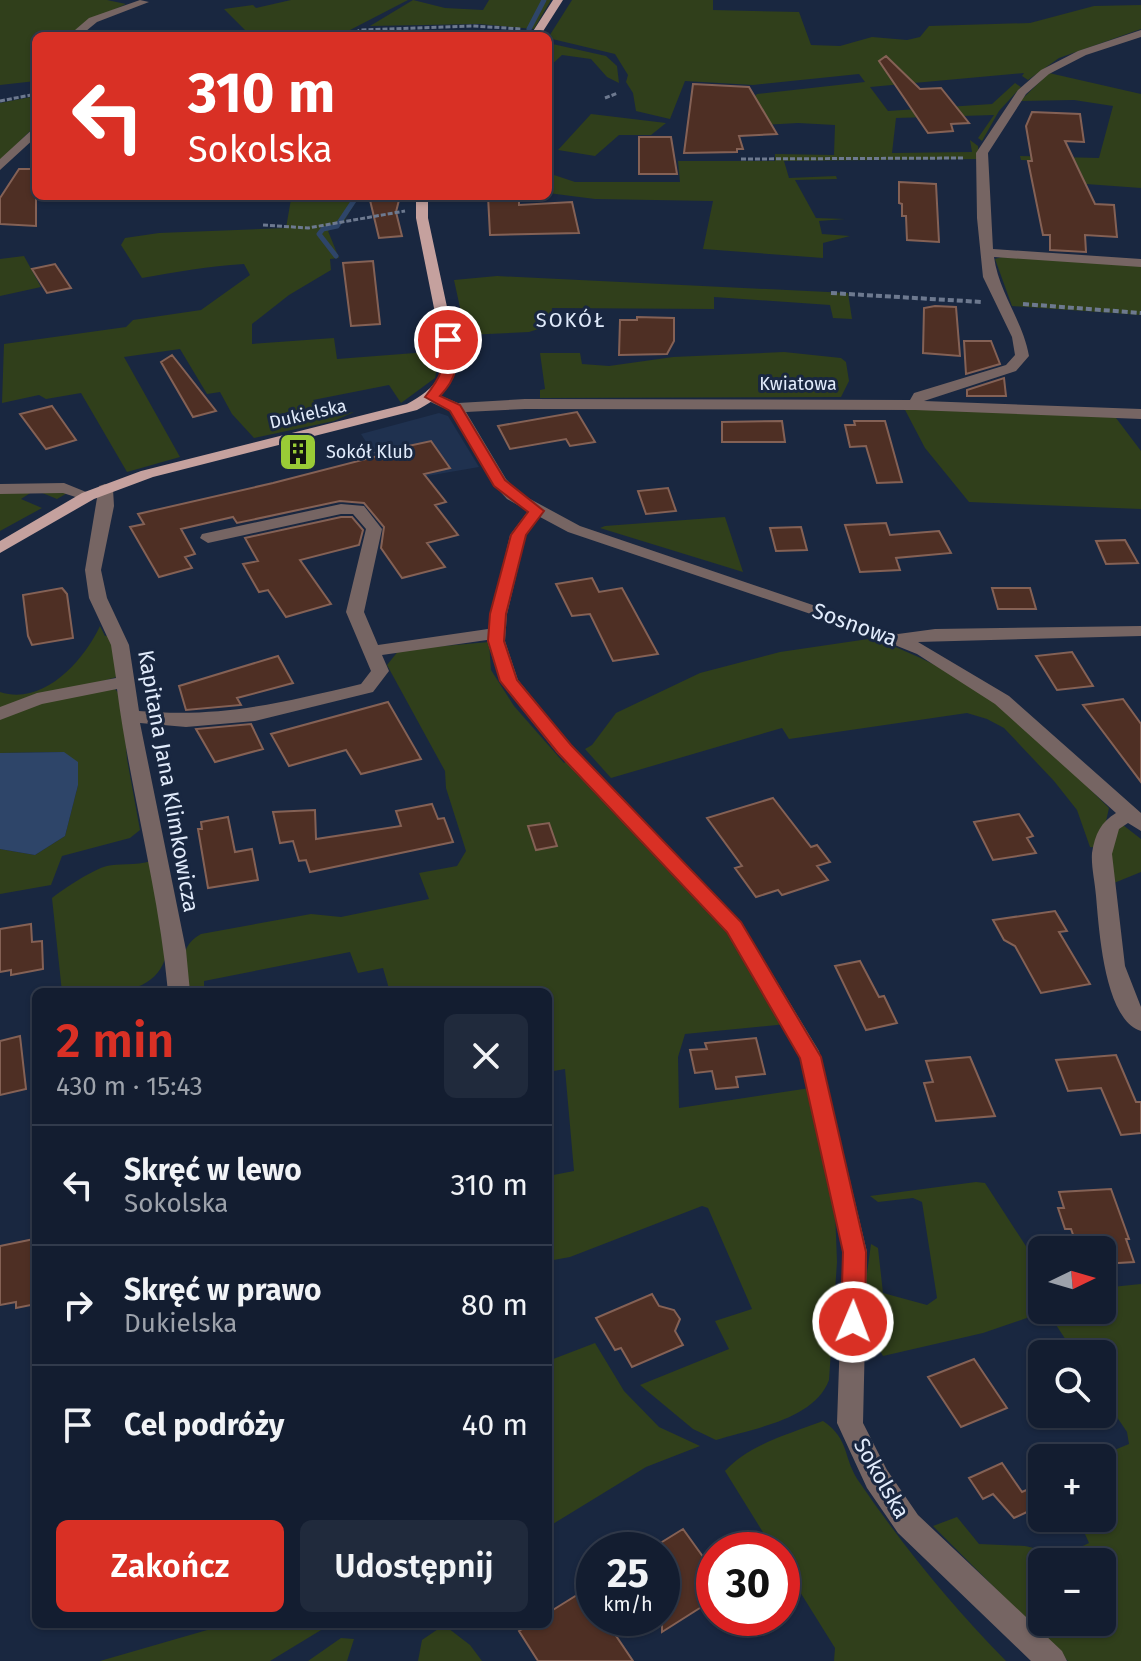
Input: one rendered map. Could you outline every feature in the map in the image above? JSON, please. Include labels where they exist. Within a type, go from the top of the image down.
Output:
[{"type":"main road","points":[[538,32],[558,0]]},
{"type":"main road","points":[[422,203],[452,363],[445,383],[431,397]]},
{"type":"main road","name":"Dukielska","points":[[0,548],[97,493],[203,459],[366,421],[412,407],[431,397]]},
{"type":"street","points":[[78,32],[93,20],[144,2]]},
{"type":"street","points":[[915,405],[919,396],[1011,368],[1022,356],[1019,337],[990,277],[987,253],[982,159],[1002,117],[1022,92],[1045,72],[1082,53],[1141,33]]},
{"type":"street","points":[[0,166],[32,134]]},
{"type":"street","points":[[987,253],[1141,263]]},
{"type":"street","points":[[431,397],[456,408],[499,483],[536,511]]},
{"type":"street","name":"Kwiatowa","points":[[456,408],[555,403],[915,405],[1141,414]]},
{"type":"street","points":[[0,489],[64,488],[97,493]]},
{"type":"street","name":"Kapitana Jana Klimkowicza","points":[[97,493],[106,506],[93,570],[102,610],[120,645],[129,716],[175,950],[179,988]]},
{"type":"street","points":[[129,716],[186,721],[246,716],[367,688],[380,671],[355,612],[374,529],[358,509],[341,509],[208,538]]},
{"type":"street","name":"Sokolska","points":[[536,511],[518,535],[497,633],[496,641],[509,681],[564,749],[734,927],[811,1057],[855,1252],[850,1423],[877,1479],[908,1524],[1052,1661]]},
{"type":"street","name":"Sosnowa","points":[[536,511],[574,529],[898,639],[951,665],[1002,700],[1136,818]]},
{"type":"street","points":[[898,639],[935,634],[1141,631]]},
{"type":"street","points":[[371,651],[497,633]]},
{"type":"street","points":[[0,714],[37,699],[125,682]]},
{"type":"street","name":"Sosnowa","points":[[1136,818],[1110,825],[1102,854],[1114,966],[1126,1000],[1141,1023]]},
{"type":"path","points":[[356,32],[473,26],[521,32]]},
{"type":"path","points":[[605,98],[618,93]]},
{"type":"path","points":[[0,101],[32,95]]},
{"type":"path","points":[[741,159],[982,159]]},
{"type":"path","points":[[263,225],[298,228],[334,226],[422,203]]},
{"type":"path","points":[[831,293],[1141,313]]},
{"type":"shaded area","points":[[439,413],[448,416],[479,467],[392,482],[361,434]]},
{"type":"shaded area","points":[[64,752],[78,762],[78,785],[65,836],[35,855],[0,849],[0,753]]},
{"type":"green space","points":[[0,0],[107,0],[126,4],[80,26],[74,32],[32,32],[32,81],[0,85]]},
{"type":"green space","points":[[291,0],[408,0],[350,30],[363,32],[247,32],[224,9],[253,5],[256,8]]},
{"type":"green space","points":[[413,0],[445,8],[483,10],[489,0],[551,0],[534,29],[479,24],[370,26]]},
{"type":"green space","points":[[572,0],[713,0],[713,10],[799,12],[811,45],[840,46],[872,37],[907,40],[920,37],[929,26],[1030,23],[1094,6],[1141,5],[1141,29],[1059,58],[1028,80],[1022,76],[1024,73],[870,87],[888,111],[992,104],[1015,83],[1021,87],[999,111],[982,141],[978,138],[994,115],[896,118],[892,153],[972,152],[970,140],[978,146],[979,159],[784,161],[789,178],[836,176],[837,179],[795,180],[816,218],[845,219],[819,221],[822,234],[850,236],[823,243],[823,258],[703,249],[713,201],[595,199],[552,194],[552,174],[575,182],[680,182],[678,161],[775,161],[775,154],[834,155],[835,125],[798,123],[722,127],[757,94],[865,82],[859,74],[753,85],[685,81],[670,119],[636,111],[633,93],[626,82],[628,75],[615,54],[552,39],[552,32]]},
{"type":"green space","points":[[552,44],[606,56],[617,66],[619,83],[607,77],[591,59],[562,55],[552,64]]},
{"type":"green space","points":[[1049,73],[1141,94],[1141,188],[1086,184],[1076,162],[1021,160],[1020,156],[1099,158],[1113,106],[1074,100],[1020,101]]},
{"type":"green space","points":[[32,97],[32,129],[0,161],[0,103]]},
{"type":"green space","points":[[591,114],[666,123],[651,135],[619,135],[595,156],[558,150]]},
{"type":"green space","points":[[291,200],[357,200],[343,223],[328,231],[339,258],[330,259],[331,270],[289,295],[252,324],[252,344],[334,338],[337,359],[441,351],[435,378],[401,403],[389,385],[313,400],[324,418],[354,412],[334,421],[254,438],[232,414],[220,392],[207,394],[180,349],[124,357],[180,457],[127,472],[81,393],[46,399],[39,395],[2,403],[4,344],[126,327],[133,320],[201,310],[250,275],[244,264],[142,278],[121,245],[125,238],[159,233],[286,228]]},
{"type":"green space","points":[[24,256],[41,287],[0,296],[0,259]]},
{"type":"green space","points":[[995,259],[1141,265],[1141,315],[1012,306]]},
{"type":"green space","points":[[497,276],[848,293],[852,319],[833,318],[830,305],[714,297],[714,309],[552,308],[551,325],[529,332],[466,335],[454,280]]},
{"type":"green space","points":[[784,352],[841,358],[846,362],[849,381],[841,397],[540,398],[540,390],[545,389],[540,353],[580,353],[582,364],[609,366],[673,357]]},
{"type":"green space","points":[[903,406],[1113,414],[1141,451],[1141,509],[969,502],[925,448]]},
{"type":"green space","points":[[50,488],[69,492],[57,499],[35,490],[21,499],[42,508],[0,531],[0,490]]},
{"type":"green space","points":[[725,517],[743,572],[600,528],[605,526]]},
{"type":"green space","points":[[100,626],[105,636],[112,635],[120,676],[0,711],[0,692],[16,695],[31,693],[60,678],[93,640]]},
{"type":"green space","points":[[875,638],[977,689],[1051,752],[1109,808],[1100,848],[1090,847],[1077,810],[1004,728],[967,713],[789,739],[782,728],[611,778],[585,749],[592,745],[616,713],[700,673],[780,652]]},
{"type":"green space","points":[[489,642],[491,670],[514,706],[564,763],[571,759],[732,936],[787,1024],[685,1034],[678,1057],[679,1108],[810,1088],[835,1209],[837,1262],[829,1380],[821,1394],[797,1413],[716,1440],[693,1429],[640,1385],[729,1349],[715,1321],[752,1309],[708,1208],[702,1206],[570,1257],[552,1260],[552,1175],[574,1171],[565,1069],[552,1071],[552,988],[389,988],[383,968],[358,973],[350,952],[204,981],[204,988],[186,988],[185,952],[193,939],[201,934],[311,914],[341,917],[429,899],[419,873],[457,866],[466,851],[446,788],[445,771],[387,665],[399,650]]},
{"type":"green space","points":[[115,689],[122,697],[127,759],[140,830],[130,838],[62,856],[51,885],[0,894],[0,849],[35,855],[65,836],[78,785],[64,752],[0,753],[0,719],[36,702]]},
{"type":"green space","points":[[1123,825],[1141,839],[1141,872],[1114,883],[1111,857],[1114,831]]},
{"type":"green space","points":[[151,861],[165,959],[158,972],[132,988],[62,988],[52,898],[101,868]]},
{"type":"green space","points":[[985,1183],[1028,1249],[1028,1318],[983,1333],[883,1356],[861,1317],[871,1244],[878,1248],[883,1293],[927,1305],[937,1298],[922,1202],[913,1198],[878,1202],[870,1196]]},
{"type":"green space","points":[[1141,1284],[1141,1661],[1068,1661],[1043,1636],[1116,1636],[1116,1548],[1079,1548],[1089,1543],[1084,1532],[1116,1532],[1116,1449],[1129,1444],[1127,1432],[1116,1416],[1116,1340],[1066,1340],[1055,1324],[1116,1324],[1116,1287]]},
{"type":"green space","points":[[595,1343],[624,1391],[659,1427],[700,1446],[646,1467],[552,1525],[552,1359]]},
{"type":"green space","points":[[823,1421],[832,1428],[842,1442],[854,1474],[893,1530],[947,1597],[1006,1661],[834,1661],[835,1648],[800,1592],[800,1532],[763,1532],[725,1471],[746,1454],[784,1435]]},
{"type":"green space","points":[[957,1517],[979,1544],[1034,1548],[1028,1548],[1028,1621],[933,1526]]},
{"type":"green space","points":[[214,1628],[324,1628],[270,1661],[100,1661]]},
{"type":"green space","points":[[440,1628],[448,1628],[470,1645],[482,1661],[418,1661],[422,1640]]},
{"type":"green space","points":[[341,1638],[354,1639],[347,1661],[308,1661]]},
{"type":"building","points":[[886,56],[920,89],[941,88],[969,123],[951,124],[953,131],[928,133],[879,61]]},
{"type":"building","points":[[693,84],[749,87],[777,134],[739,136],[743,149],[737,149],[737,152],[684,153]]},
{"type":"building","points":[[1032,112],[1080,114],[1084,142],[1065,141],[1095,204],[1114,205],[1117,237],[1085,235],[1086,252],[1050,250],[1050,235],[1043,235],[1028,161],[1032,161],[1026,126]]},
{"type":"building","points":[[639,137],[671,137],[677,174],[639,174]]},
{"type":"building","points":[[19,169],[32,169],[36,226],[0,224],[0,198]]},
{"type":"building","points":[[899,182],[936,184],[939,242],[907,240],[906,216],[902,216],[902,204],[899,203]]},
{"type":"building","points":[[370,200],[399,200],[396,212],[402,236],[379,238]]},
{"type":"building","points":[[488,200],[519,200],[519,205],[572,202],[579,233],[490,235]]},
{"type":"building","points":[[373,261],[380,324],[351,326],[343,263]]},
{"type":"building","points":[[55,264],[71,288],[47,293],[32,269]]},
{"type":"building","points":[[956,307],[960,356],[923,353],[924,308]]},
{"type":"building","points":[[637,317],[674,318],[674,341],[667,354],[619,355],[620,320],[637,320]]},
{"type":"building","points":[[964,341],[991,341],[1000,364],[966,374]]},
{"type":"building","points":[[172,355],[216,411],[193,417],[161,362]]},
{"type":"building","points":[[1004,378],[1006,396],[967,396],[967,390]]},
{"type":"building","points":[[52,406],[76,440],[46,449],[20,414]]},
{"type":"building","points":[[577,412],[595,442],[570,446],[566,439],[510,449],[498,426]]},
{"type":"building","points":[[782,421],[785,442],[722,442],[722,422]]},
{"type":"building","points":[[854,421],[885,421],[902,482],[877,483],[866,446],[850,447],[845,425],[855,425]]},
{"type":"building","points":[[431,441],[450,468],[424,474],[446,502],[435,505],[458,535],[427,543],[445,567],[402,578],[381,548],[384,527],[364,503],[340,501],[237,523],[233,517],[181,529],[195,554],[185,557],[192,568],[159,577],[130,527],[144,524],[138,514],[273,483],[378,456],[376,453]]},
{"type":"building","points":[[668,488],[676,511],[646,514],[638,491]]},
{"type":"building","points":[[352,517],[363,530],[359,545],[300,560],[331,604],[286,617],[268,590],[259,592],[243,564],[258,561],[245,538]]},
{"type":"building","points":[[886,523],[890,535],[939,531],[951,553],[896,558],[900,570],[860,572],[845,525]]},
{"type":"building","points":[[801,527],[807,550],[776,551],[770,528]]},
{"type":"building","points":[[1125,540],[1138,563],[1106,564],[1096,541]]},
{"type":"building","points":[[592,578],[599,592],[622,588],[658,654],[613,661],[590,614],[572,616],[556,584]]},
{"type":"building","points":[[62,588],[67,594],[73,638],[32,645],[23,595]]},
{"type":"building","points":[[992,588],[1030,588],[1036,609],[998,609]]},
{"type":"building","points":[[1072,652],[1093,686],[1057,690],[1036,656]]},
{"type":"building","points":[[278,656],[293,683],[237,698],[241,705],[186,710],[179,686]]},
{"type":"building","points":[[1123,699],[1141,724],[1141,782],[1083,705]]},
{"type":"building","points":[[388,702],[421,759],[361,774],[346,750],[289,766],[271,734]]},
{"type":"building","points":[[251,724],[263,749],[215,762],[196,729]]},
{"type":"building","points":[[773,798],[811,847],[817,845],[830,862],[817,866],[828,880],[782,895],[778,890],[756,897],[735,868],[742,866],[707,818]]},
{"type":"building","points":[[432,804],[438,819],[444,818],[453,842],[310,872],[306,860],[299,861],[293,841],[280,843],[273,812],[315,810],[316,839],[401,826],[396,811]]},
{"type":"building","points":[[1019,814],[1033,836],[1027,838],[1036,853],[993,860],[974,822]]},
{"type":"building","points":[[228,817],[235,852],[252,849],[258,880],[208,888],[198,829],[202,829],[201,822]]},
{"type":"building","points":[[549,823],[557,846],[536,850],[528,826]]},
{"type":"building","points":[[1055,911],[1067,931],[1059,932],[1090,984],[1041,993],[1015,946],[1004,940],[993,920]]},
{"type":"building","points":[[31,924],[32,942],[42,941],[43,969],[11,975],[11,970],[0,972],[0,929]]},
{"type":"building","points":[[860,961],[879,997],[884,996],[897,1023],[866,1030],[835,966]]},
{"type":"building","points":[[20,1036],[26,1089],[0,1095],[0,1041]]},
{"type":"building","points":[[756,1038],[765,1074],[736,1077],[738,1087],[716,1089],[712,1071],[695,1073],[690,1050],[707,1049],[705,1043]]},
{"type":"building","points":[[1116,1055],[1136,1102],[1141,1102],[1141,1133],[1121,1135],[1101,1088],[1068,1091],[1056,1060]]},
{"type":"building","points":[[970,1057],[995,1116],[936,1121],[924,1083],[933,1082],[926,1061]]},
{"type":"building","points":[[1111,1189],[1134,1262],[1116,1263],[1116,1236],[1074,1236],[1071,1229],[1065,1229],[1058,1208],[1064,1208],[1059,1192]]},
{"type":"building","points":[[32,1239],[32,1305],[16,1308],[16,1302],[0,1305],[0,1246]]},
{"type":"building","points":[[652,1294],[659,1306],[674,1310],[680,1319],[675,1331],[683,1345],[632,1367],[621,1348],[615,1350],[596,1318]]},
{"type":"building","points":[[974,1359],[1007,1408],[961,1427],[928,1377]]},
{"type":"building","points":[[1002,1463],[1022,1492],[1028,1489],[1028,1512],[1014,1518],[993,1494],[983,1499],[969,1478]]},
{"type":"building","points":[[683,1529],[696,1547],[696,1610],[680,1621],[680,1532]]},
{"type":"building","points":[[576,1596],[576,1636],[616,1636],[633,1661],[538,1661],[519,1631],[524,1628],[552,1628],[552,1611]]},
{"type":"waterway","points":[[529,29],[544,0]]},
{"type":"waterway","points":[[336,256],[319,234],[323,229],[337,226],[354,200]]},
{"type":"place","name":"Sokół Klub","points":[[298,452]]},
{"type":"district","name":"SOKÓŁ","points":[[571,320]]},
{"type":"route","points":[[448,340],[452,363],[445,383],[431,397],[456,408],[499,483],[536,511],[518,535],[498,614],[496,641],[509,681],[564,749],[734,927],[811,1057],[855,1252],[853,1322]]}]
